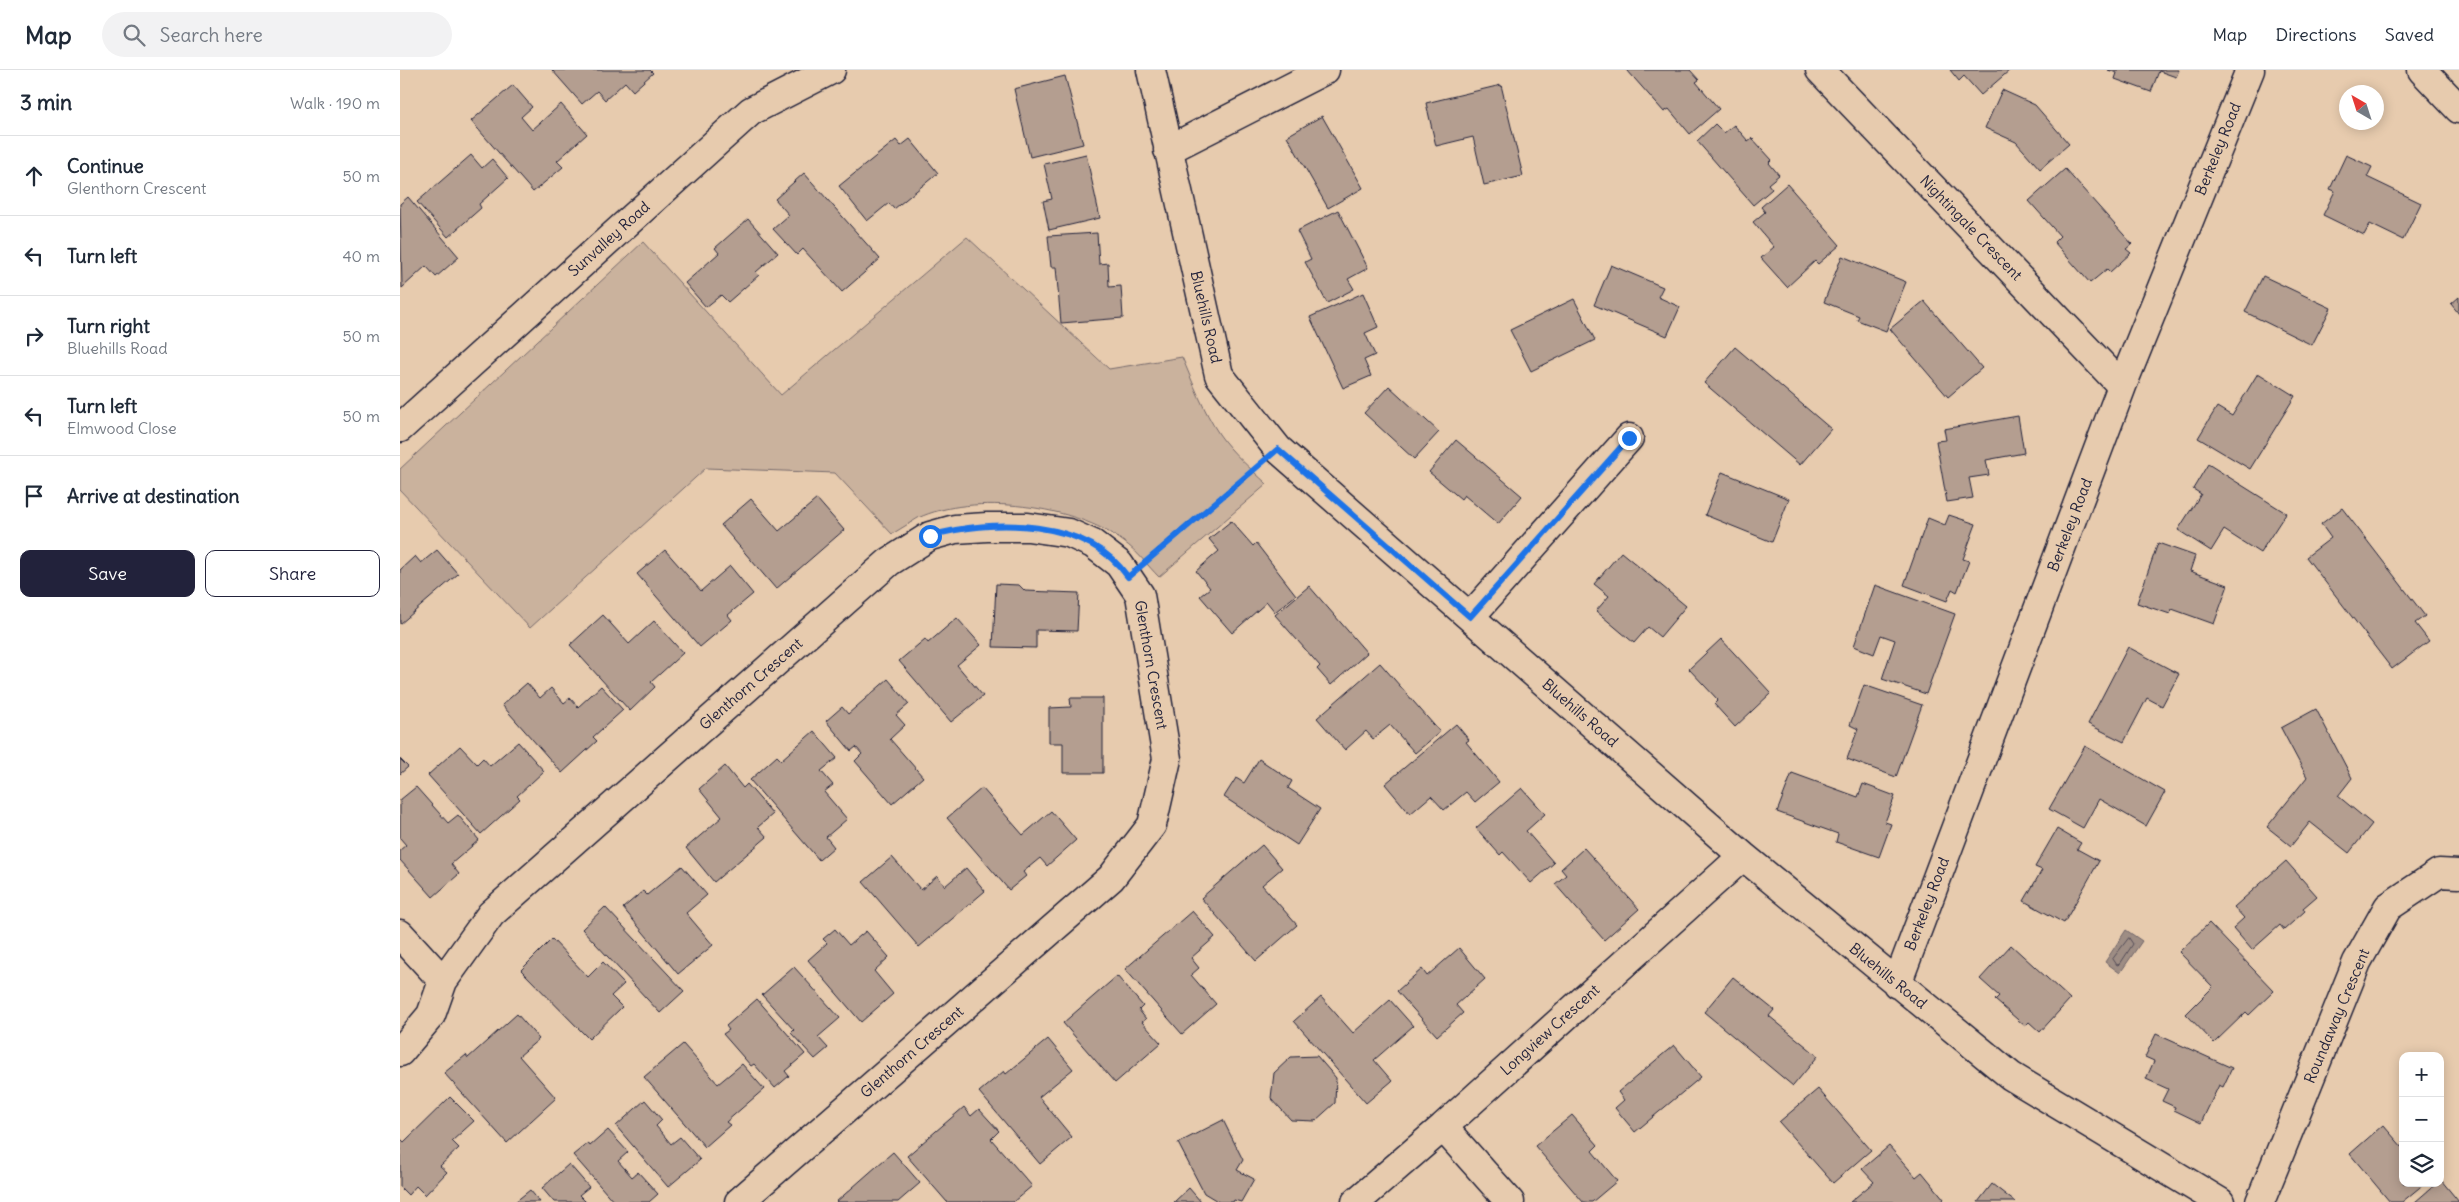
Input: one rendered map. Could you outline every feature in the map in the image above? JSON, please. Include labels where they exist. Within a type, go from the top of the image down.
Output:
[{"type":"street","name":"Sunvalley Road","points":[[400,428],[751,111],[831,70]]},
{"type":"street","name":"Bluehills Road","points":[[1151,70],[1219,375],[1278,449],[1744,856],[2011,1076],[2220,1202]]},
{"type":"street","points":[[1168,150],[1325,70]]},
{"type":"street","name":"Nightingale Crescent","points":[[1820,70],[2122,386]]},
{"type":"street","name":"Berkeley Road","points":[[1897,984],[2122,386],[2250,70]]},
{"type":"street","points":[[2422,70],[2459,108]]},
{"type":"street","points":[[1470,617],[1629,438]]},
{"type":"street","name":"Glenthorn Crescent","points":[[400,1052],[431,1015],[443,981],[491,914],[889,562],[930,536],[955,529],[987,527],[1028,528],[1069,533],[1100,549],[1119,564],[1140,595],[1168,759],[1152,825],[1111,878],[739,1202]]},
{"type":"street","name":"Longview Crescent","points":[[1356,1202],[1443,1127],[1744,856]]},
{"type":"street","name":"Roundaway Crescent","points":[[2260,1202],[2357,962],[2388,907],[2439,874],[2459,874]]},
{"type":"street","points":[[400,934],[443,981]]},
{"type":"street","points":[[1443,1127],[1510,1202]]},
{"type":"path","points":[[1128,577],[1278,449]]},
{"type":"shaded area","points":[[967,237],[1109,369],[1182,357],[1203,406],[1219,434],[1235,454],[1267,484],[1159,577],[1129,546],[1104,529],[1052,511],[1024,506],[995,504],[967,506],[941,510],[918,518],[892,534],[835,473],[706,468],[530,628],[400,490],[400,469],[643,242],[781,395]]},
{"type":"water","points":[[2126,930],[2142,941],[2120,973],[2105,962]]},
{"type":"building","points":[[552,70],[650,70],[653,73],[633,91],[625,82],[605,100],[597,91],[582,104]]},
{"type":"building","points":[[1627,70],[1690,70],[1699,80],[1696,82],[1719,109],[1690,134],[1669,109],[1664,112]]},
{"type":"building","points":[[1950,70],[2010,70],[1981,95],[1964,76],[1959,81]]},
{"type":"building","points":[[2108,70],[2179,70],[2176,77],[2159,71],[2151,92],[2115,79],[2117,73]]},
{"type":"building","points":[[1065,76],[1083,144],[1030,157],[1014,89]]},
{"type":"building","points":[[513,85],[532,107],[521,117],[532,130],[561,104],[587,134],[557,161],[563,167],[533,192],[471,121]]},
{"type":"building","points":[[1501,85],[1523,176],[1484,185],[1473,137],[1436,146],[1426,103]]},
{"type":"building","points":[[2002,90],[2035,105],[2069,144],[2040,169],[2016,142],[1985,128]]},
{"type":"building","points":[[1322,116],[1363,188],[1328,208],[1287,136]]},
{"type":"building","points":[[1715,124],[1724,133],[1734,125],[1748,141],[1752,138],[1772,160],[1769,163],[1779,175],[1768,184],[1772,189],[1753,205],[1697,141]]},
{"type":"building","points":[[910,139],[938,173],[894,209],[889,203],[867,221],[839,186],[896,140],[901,146]]},
{"type":"building","points":[[1086,154],[1100,218],[1049,230],[1043,201],[1052,199],[1044,164]]},
{"type":"building","points":[[471,155],[482,168],[492,159],[508,178],[479,204],[481,208],[448,237],[417,202]]},
{"type":"building","points":[[2346,155],[2372,167],[2367,177],[2421,203],[2403,240],[2370,224],[2364,235],[2323,215],[2335,191],[2330,189]]},
{"type":"building","points":[[2065,169],[2132,244],[2126,249],[2131,253],[2110,272],[2107,269],[2090,283],[2054,242],[2060,236],[2029,201]]},
{"type":"building","points":[[804,173],[880,259],[842,292],[803,249],[797,255],[773,229],[789,215],[775,199]]},
{"type":"building","points":[[1787,184],[1840,245],[1818,264],[1815,261],[1787,287],[1761,258],[1774,247],[1753,222],[1765,212],[1761,207]]},
{"type":"building","points":[[408,197],[459,257],[436,277],[426,266],[402,288],[400,204]]},
{"type":"building","points":[[1338,210],[1368,268],[1348,279],[1354,289],[1327,303],[1305,262],[1311,259],[1297,231]]},
{"type":"building","points":[[748,219],[778,253],[756,272],[759,275],[728,302],[721,295],[706,307],[685,283],[719,253],[715,248]]},
{"type":"building","points":[[1097,233],[1099,264],[1108,263],[1109,287],[1121,286],[1123,318],[1061,323],[1056,267],[1051,267],[1048,236]]},
{"type":"building","points":[[1842,256],[1906,282],[1886,331],[1857,320],[1859,316],[1824,302]]},
{"type":"building","points":[[1611,265],[1663,287],[1658,297],[1680,307],[1667,336],[1594,305]]},
{"type":"building","points":[[2263,276],[2331,308],[2312,345],[2245,312]]},
{"type":"building","points":[[1363,293],[1378,327],[1365,333],[1375,355],[1364,360],[1371,376],[1343,388],[1310,317]]},
{"type":"building","points":[[2459,297],[2459,314],[2451,304]]},
{"type":"building","points":[[1574,299],[1595,340],[1531,371],[1510,330]]},
{"type":"building","points":[[1924,301],[1982,368],[1948,397],[1890,329]]},
{"type":"building","points":[[1735,347],[1831,429],[1800,465],[1704,383]]},
{"type":"building","points":[[2258,373],[2295,396],[2250,469],[2198,438],[2217,407],[2232,416]]},
{"type":"building","points":[[1389,386],[1439,432],[1414,459],[1364,413]]},
{"type":"building","points":[[2018,416],[2024,453],[1986,460],[1989,475],[1969,478],[1973,498],[1947,502],[1936,441],[1946,440],[1944,429]]},
{"type":"building","points":[[1456,440],[1522,496],[1498,524],[1464,495],[1461,499],[1429,472]]},
{"type":"building","points":[[2208,464],[2286,513],[2260,553],[2224,530],[2211,551],[2178,530],[2201,494],[2193,489]]},
{"type":"building","points":[[1722,472],[1789,499],[1772,542],[1705,515]]},
{"type":"building","points":[[751,499],[779,531],[817,499],[844,530],[776,589],[721,525]]},
{"type":"building","points":[[2342,508],[2425,616],[2415,623],[2429,641],[2392,669],[2306,557],[2331,538],[2321,524]]},
{"type":"building","points":[[1949,515],[1976,524],[1963,559],[1969,561],[1957,592],[1952,589],[1947,601],[1904,585],[1928,518],[1945,525]]},
{"type":"building","points":[[1231,521],[1253,546],[1256,543],[1296,595],[1275,612],[1267,602],[1232,633],[1200,596],[1210,588],[1196,571],[1219,551],[1209,539]]},
{"type":"building","points":[[2158,543],[2195,556],[2190,571],[2228,585],[2214,624],[2172,609],[2170,614],[2137,603]]},
{"type":"building","points":[[437,550],[458,574],[400,624],[400,570],[415,556],[421,563]]},
{"type":"building","points":[[665,550],[701,591],[730,566],[753,594],[728,615],[732,620],[700,647],[637,574]]},
{"type":"building","points":[[1621,552],[1686,606],[1660,637],[1648,627],[1634,643],[1596,611],[1609,596],[1594,584]]},
{"type":"building","points":[[996,584],[1019,585],[1025,591],[1079,593],[1077,631],[1036,630],[1036,648],[993,647]]},
{"type":"building","points":[[1875,585],[1955,614],[1926,694],[1882,679],[1895,640],[1881,635],[1874,654],[1854,646]]},
{"type":"building","points":[[1309,586],[1367,653],[1331,685],[1317,669],[1320,666],[1275,615]]},
{"type":"building","points":[[603,615],[629,644],[654,621],[683,653],[651,682],[655,687],[630,711],[570,645]]},
{"type":"building","points":[[957,618],[981,645],[957,665],[983,696],[951,722],[899,661],[925,639],[928,643]]},
{"type":"building","points":[[1721,639],[1771,693],[1735,727],[1714,704],[1718,700],[1689,669]]},
{"type":"building","points":[[2128,647],[2179,674],[2162,706],[2147,698],[2124,742],[2088,724]]},
{"type":"building","points":[[1380,663],[1440,732],[1415,753],[1390,725],[1373,739],[1366,731],[1345,750],[1317,718]]},
{"type":"building","points":[[888,679],[909,704],[896,715],[905,725],[890,739],[923,777],[892,804],[855,761],[862,754],[856,747],[851,751],[826,721],[842,707],[848,714]]},
{"type":"building","points":[[527,683],[540,698],[551,688],[564,703],[570,698],[578,707],[601,686],[623,710],[593,737],[597,741],[562,773],[502,705]]},
{"type":"building","points":[[1864,685],[1922,705],[1896,777],[1847,759],[1858,729],[1850,725]]},
{"type":"building","points":[[1070,698],[1103,698],[1103,773],[1063,773],[1063,743],[1049,743],[1049,708],[1071,707]]},
{"type":"building","points":[[2316,709],[2352,778],[2338,796],[2372,824],[2349,853],[2310,822],[2291,846],[2267,827],[2307,777],[2281,728]]},
{"type":"building","points":[[1456,724],[1469,740],[1466,742],[1499,782],[1475,802],[1466,792],[1444,810],[1431,796],[1410,814],[1385,784]]},
{"type":"building","points":[[814,731],[837,758],[821,771],[833,785],[824,792],[847,819],[826,837],[834,847],[819,860],[750,780],[777,756],[781,760]]},
{"type":"building","points":[[518,742],[544,771],[517,796],[520,799],[481,834],[428,775],[460,746],[477,764],[483,758],[490,766]]},
{"type":"building","points":[[2085,746],[2165,792],[2146,826],[2099,799],[2083,828],[2049,809]]},
{"type":"building","points":[[400,759],[408,767],[400,774]]},
{"type":"building","points":[[1259,759],[1292,781],[1288,788],[1320,809],[1297,845],[1224,797],[1236,778],[1244,783]]},
{"type":"building","points":[[725,766],[743,788],[747,784],[773,814],[758,827],[767,837],[714,882],[686,848],[722,817],[699,789]]},
{"type":"building","points":[[1792,773],[1858,797],[1863,784],[1895,796],[1885,822],[1891,824],[1879,857],[1836,842],[1838,834],[1777,812]]},
{"type":"building","points":[[416,787],[448,823],[458,815],[479,840],[451,864],[459,874],[433,897],[400,860],[400,850],[406,845],[400,838],[400,800]]},
{"type":"building","points":[[982,788],[1023,835],[1051,811],[1076,840],[1047,866],[1040,858],[1023,872],[1026,876],[1009,890],[947,818]]},
{"type":"building","points":[[1522,788],[1545,814],[1526,831],[1554,863],[1531,883],[1503,852],[1500,855],[1476,828]]},
{"type":"building","points":[[2057,829],[2081,843],[2077,849],[2099,861],[2064,923],[2024,901],[2042,870],[2035,867]]},
{"type":"building","points":[[1262,845],[1282,868],[1262,885],[1297,925],[1256,961],[1201,898]]},
{"type":"building","points":[[1584,848],[1639,909],[1604,940],[1555,884],[1566,875],[1561,869]]},
{"type":"building","points":[[892,857],[921,890],[937,876],[945,886],[966,868],[985,891],[919,947],[863,882]]},
{"type":"building","points":[[2286,861],[2317,896],[2303,908],[2305,911],[2284,930],[2280,925],[2252,950],[2233,928],[2244,918],[2234,907]]},
{"type":"building","points":[[682,866],[707,895],[686,913],[713,945],[678,974],[623,908],[643,891],[647,895]]},
{"type":"building","points":[[605,907],[684,991],[660,1013],[582,929]]},
{"type":"building","points":[[1192,911],[1215,937],[1191,958],[1199,968],[1191,975],[1216,1004],[1182,1034],[1125,969]]},
{"type":"building","points":[[2209,923],[2274,991],[2249,1015],[2246,1012],[2214,1043],[2186,1014],[2213,987],[2179,952]]},
{"type":"building","points":[[835,929],[849,945],[866,931],[889,957],[874,971],[893,994],[861,1022],[808,960],[827,943],[823,939]]},
{"type":"building","points":[[552,939],[588,977],[603,962],[624,984],[611,996],[622,1007],[589,1039],[521,970]]},
{"type":"building","points":[[2011,945],[2070,999],[2040,1032],[2029,1022],[2025,1026],[1995,1000],[1999,996],[1980,979]]},
{"type":"building","points":[[1459,948],[1485,979],[1456,1005],[1463,1013],[1437,1036],[1397,991],[1422,969],[1427,976]]},
{"type":"building","points":[[794,967],[840,1018],[818,1037],[828,1048],[815,1059],[791,1033],[794,1030],[762,995]]},
{"type":"building","points":[[1117,976],[1143,1006],[1139,1010],[1146,1019],[1142,1022],[1161,1043],[1115,1083],[1063,1023]]},
{"type":"building","points":[[1733,977],[1774,1010],[1769,1016],[1818,1056],[1793,1086],[1704,1012]]},
{"type":"building","points":[[1321,997],[1353,1033],[1390,1000],[1413,1026],[1374,1060],[1392,1081],[1366,1103],[1294,1021]]},
{"type":"building","points":[[757,999],[805,1054],[785,1071],[789,1076],[775,1088],[754,1064],[751,1066],[723,1034],[729,1030],[726,1026]]},
{"type":"building","points":[[517,1014],[539,1039],[519,1056],[556,1098],[507,1143],[444,1073],[466,1055],[468,1058]]},
{"type":"building","points":[[2156,1034],[2232,1068],[2223,1087],[2219,1085],[2201,1123],[2174,1110],[2175,1107],[2162,1101],[2168,1089],[2146,1079],[2154,1061],[2145,1057]]},
{"type":"building","points":[[1048,1039],[1073,1069],[1039,1097],[1072,1137],[1040,1164],[979,1092],[1004,1071],[1006,1074]]},
{"type":"building","points":[[683,1044],[718,1084],[742,1064],[764,1089],[726,1122],[730,1125],[705,1147],[644,1077]]},
{"type":"building","points":[[1674,1045],[1701,1077],[1635,1132],[1615,1108],[1624,1100],[1618,1092]]},
{"type":"building","points":[[1317,1056],[1336,1078],[1335,1103],[1315,1121],[1291,1120],[1271,1098],[1274,1073],[1291,1057]]},
{"type":"building","points":[[1818,1089],[1871,1150],[1833,1183],[1779,1122]]},
{"type":"building","points":[[450,1097],[474,1121],[452,1141],[459,1148],[440,1166],[447,1172],[425,1195],[416,1186],[408,1195],[400,1187],[400,1138],[404,1142]]},
{"type":"building","points":[[645,1100],[662,1120],[656,1126],[671,1144],[680,1137],[700,1160],[668,1187],[616,1126]]},
{"type":"building","points":[[964,1107],[971,1116],[979,1109],[999,1131],[991,1139],[1032,1186],[1013,1202],[947,1202],[907,1156]]},
{"type":"building","points":[[1572,1115],[1598,1145],[1592,1151],[1617,1181],[1592,1202],[1583,1202],[1535,1146]]},
{"type":"building","points":[[1223,1120],[1243,1160],[1237,1170],[1254,1179],[1241,1202],[1234,1200],[1233,1202],[1219,1202],[1204,1193],[1178,1143]]},
{"type":"building","points":[[2383,1125],[2399,1143],[2399,1187],[2420,1187],[2402,1202],[2390,1202],[2350,1154]]},
{"type":"building","points":[[608,1130],[628,1152],[618,1161],[632,1177],[638,1172],[658,1194],[649,1202],[614,1202],[573,1155],[588,1143],[590,1146]]},
{"type":"building","points":[[1889,1146],[1916,1177],[1922,1172],[1944,1199],[1941,1202],[1850,1202],[1874,1182],[1862,1169]]},
{"type":"building","points":[[893,1152],[920,1183],[898,1202],[836,1202]]},
{"type":"building","points":[[569,1164],[589,1187],[579,1195],[586,1202],[554,1202],[542,1188]]},
{"type":"building","points":[[1992,1184],[2015,1202],[1978,1202]]},
{"type":"building","points":[[2444,1184],[2459,1202],[2415,1202],[2432,1187],[2444,1187]]},
{"type":"building","points":[[1189,1188],[1201,1202],[1174,1202]]},
{"type":"building","points":[[530,1190],[540,1202],[515,1202]]},
{"type":"route","points":[[930,536],[955,529],[987,527],[1028,528],[1069,533],[1093,544],[1119,564],[1128,577],[1278,449],[1470,617],[1629,438]]}]
